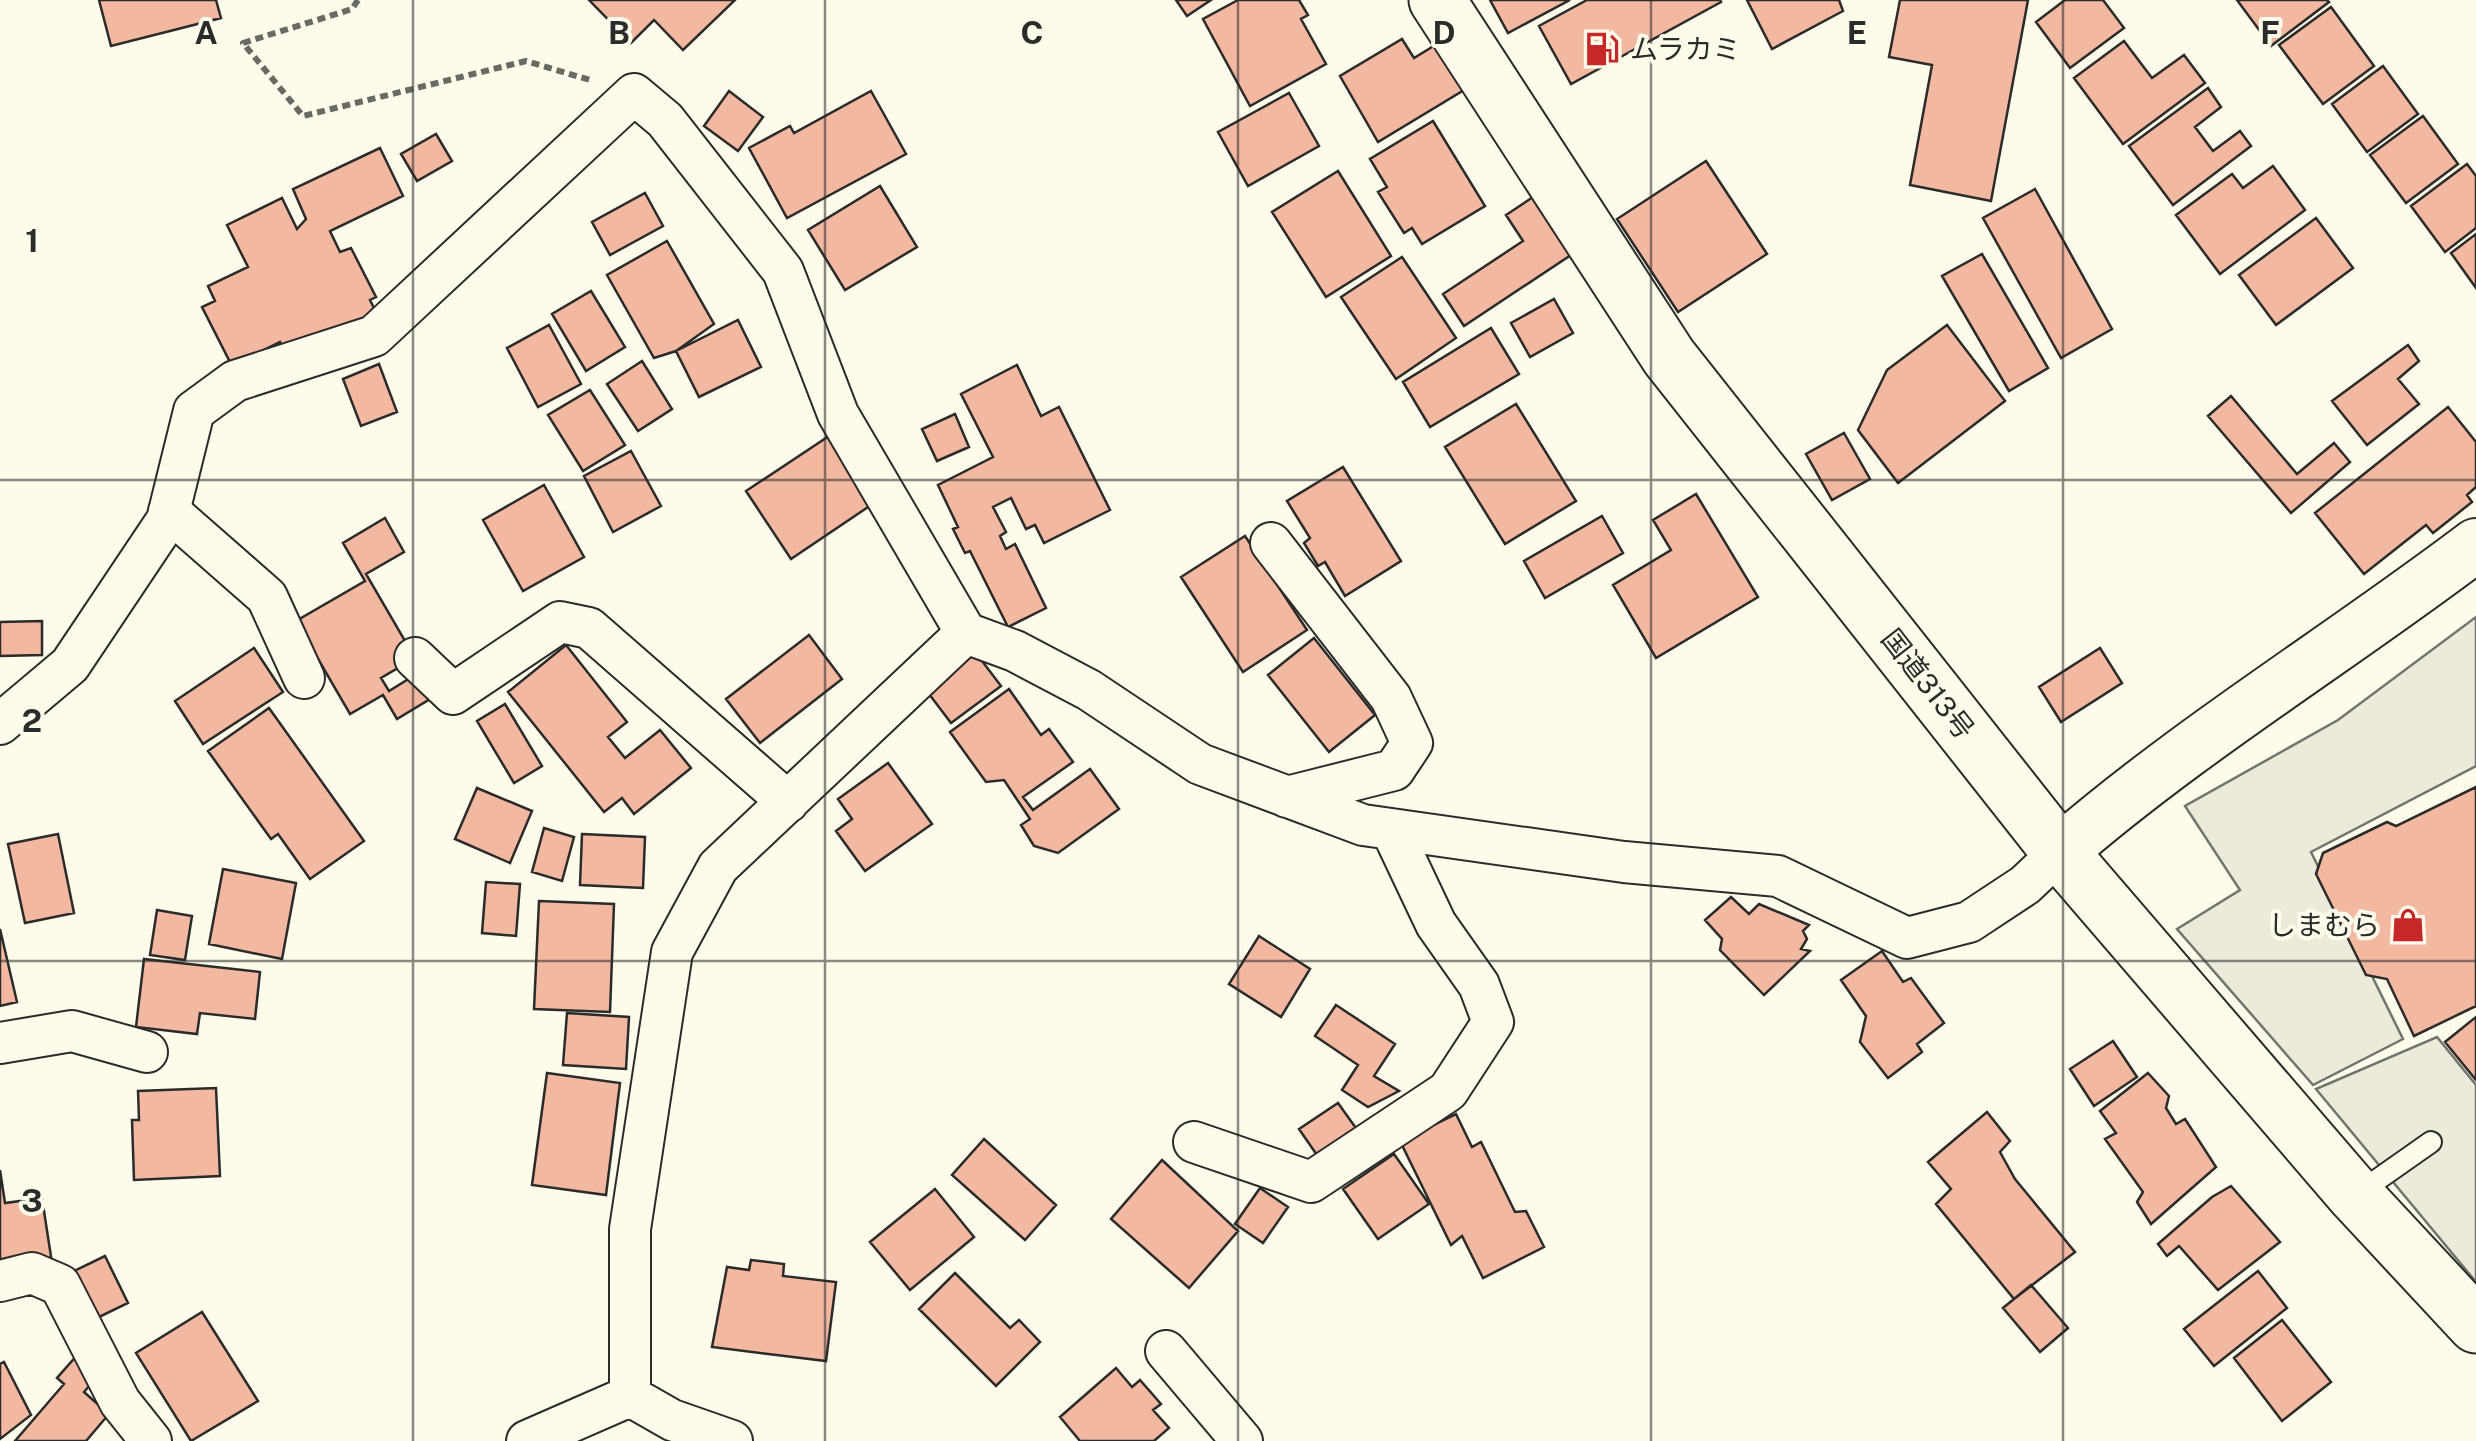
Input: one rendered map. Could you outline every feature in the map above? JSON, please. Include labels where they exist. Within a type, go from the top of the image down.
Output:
[{"type":"highway","name":"国道313号","points":[[1436,0],[1669,357],[2060,852],[2355,1195],[2476,1325]]},
{"type":"street","points":[[0,724],[70,665],[169,511],[194,412],[235,381],[374,336],[634,94],[665,120],[783,271],[838,414],[966,633],[1016,651],[1089,690],[1200,764],[1363,825],[1624,862],[1778,876],[1907,938],[1968,922],[2026,885],[2132,790],[2354,636],[2476,545]]},
{"type":"street","points":[[169,511],[267,597],[304,678]]},
{"type":"street","points":[[1271,543],[1391,698],[1412,743],[1394,770],[1287,797]]},
{"type":"street","points":[[415,658],[454,694],[560,622],[589,628],[788,802]]},
{"type":"street","points":[[630,1396],[630,1229],[672,952],[718,868],[966,633]]},
{"type":"street","points":[[1194,1142],[1311,1182],[1448,1091],[1493,1022],[1479,986],[1436,924],[1391,828]]},
{"type":"street","points":[[0,1043],[72,1030],[147,1052]]},
{"type":"street","points":[[0,1281],[32,1273],[60,1285],[120,1402],[151,1441]]},
{"type":"street","points":[[1166,1351],[1242,1441]]},
{"type":"street","points":[[527,1441],[630,1396]]},
{"type":"street","points":[[630,1396],[672,1420],[732,1441]]},
{"type":"lane","points":[[2355,1195],[2431,1142]]},
{"type":"path","points":[[358,0],[352,9],[242,44],[304,116],[526,60],[634,94]]},
{"type":"shaded area","points":[[2476,617],[2476,766],[2311,852],[2403,1039],[2313,1085],[2177,929],[2240,890],[2185,806],[2338,720]]},
{"type":"shaded area","points":[[2437,1037],[2476,1085],[2476,1282],[2316,1089]]},
{"type":"building","points":[[99,0],[216,0],[221,18],[111,46]]},
{"type":"building","points":[[589,0],[735,0],[683,50],[654,20],[631,43]]},
{"type":"building","points":[[1176,0],[1211,0],[1187,16]]},
{"type":"building","points":[[1238,0],[1299,0],[1308,15],[1301,19],[1326,64],[1250,106],[1203,19]]},
{"type":"building","points":[[1490,0],[1570,0],[1508,33]]},
{"type":"building","points":[[1587,0],[1721,2],[1571,84],[1539,26]]},
{"type":"building","points":[[1747,0],[1839,0],[1843,11],[1772,49]]},
{"type":"building","points":[[1900,0],[2028,0],[1991,201],[1910,185],[1932,65],[1889,57]]},
{"type":"building","points":[[2065,0],[2103,0],[2124,28],[2070,68],[2036,22]]},
{"type":"building","points":[[2237,0],[2327,0],[2329,2],[2271,46]]},
{"type":"building","points":[[2331,7],[2374,66],[2323,104],[2279,45]]},
{"type":"building","points":[[1402,39],[1414,58],[1437,44],[1464,90],[1378,142],[1340,76]]},
{"type":"building","points":[[2124,41],[2152,78],[2184,55],[2205,83],[2123,144],[2074,78]]},
{"type":"building","points":[[2383,66],[2418,114],[2367,152],[2332,104]]},
{"type":"building","points":[[2208,88],[2221,107],[2195,127],[2213,151],[2240,131],[2251,146],[2173,205],[2129,146]]},
{"type":"building","points":[[729,91],[763,117],[738,151],[704,126]]},
{"type":"building","points":[[871,91],[906,154],[787,218],[749,148],[790,126],[794,133]]},
{"type":"building","points":[[1289,93],[1319,146],[1248,186],[1218,132]]},
{"type":"building","points":[[2423,116],[2458,164],[2406,203],[2370,155]]},
{"type":"building","points":[[1433,121],[1485,206],[1422,244],[1412,228],[1404,233],[1378,192],[1387,187],[1370,159]]},
{"type":"building","points":[[436,134],[452,161],[417,181],[401,154]]},
{"type":"building","points":[[380,148],[403,196],[330,231],[340,252],[351,248],[376,297],[370,300],[377,314],[288,359],[280,342],[232,366],[202,307],[215,301],[208,286],[248,267],[227,225],[282,198],[297,229],[306,219],[293,189]]},
{"type":"building","points":[[1706,161],[1767,254],[1678,312],[1617,219]]},
{"type":"building","points":[[2467,164],[2476,176],[2476,228],[2445,252],[2411,206]]},
{"type":"building","points":[[2273,166],[2305,210],[2220,274],[2176,215],[2232,174],[2243,188]]},
{"type":"building","points":[[1338,171],[1391,256],[1326,297],[1272,212]]},
{"type":"building","points":[[880,186],[917,247],[845,290],[808,230]]},
{"type":"building","points":[[2035,189],[2112,329],[2061,358],[1983,218]]},
{"type":"building","points":[[645,193],[663,226],[610,255],[592,222]]},
{"type":"building","points":[[1536,195],[1574,253],[1464,326],[1443,294],[1523,241],[1506,215]]},
{"type":"building","points":[[2316,218],[2353,268],[2276,325],[2239,275]]},
{"type":"building","points":[[2476,234],[2476,288],[2451,253]]},
{"type":"building","points":[[667,241],[714,324],[676,351],[654,358],[607,275]]},
{"type":"building","points":[[1982,254],[2048,368],[2009,391],[1942,276]]},
{"type":"building","points":[[1402,257],[1456,338],[1396,379],[1341,297]]},
{"type":"building","points":[[591,291],[625,347],[586,371],[552,314]]},
{"type":"building","points":[[1554,299],[1573,333],[1530,357],[1511,323]]},
{"type":"building","points":[[738,320],[761,367],[699,397],[676,351]]},
{"type":"building","points":[[549,325],[581,384],[538,407],[507,348]]},
{"type":"building","points":[[1947,325],[2005,401],[1898,483],[1858,430],[1887,370]]},
{"type":"building","points":[[1491,328],[1519,374],[1430,427],[1403,382]]},
{"type":"building","points":[[2408,345],[2419,361],[2398,379],[2419,404],[2367,445],[2332,401]]},
{"type":"building","points":[[642,361],[672,409],[638,431],[607,384]]},
{"type":"building","points":[[379,364],[397,412],[361,426],[343,379]]},
{"type":"building","points":[[1017,365],[1041,416],[1059,407],[1110,510],[1044,543],[1035,525],[1026,529],[1011,498],[993,507],[1006,532],[1000,536],[1006,549],[1015,544],[1046,608],[1008,627],[970,551],[965,553],[953,529],[958,527],[938,485],[993,457],[961,394]]},
{"type":"building","points":[[590,390],[625,445],[583,471],[548,415]]},
{"type":"building","points":[[2231,396],[2297,474],[2334,443],[2350,462],[2291,513],[2208,416]]},
{"type":"building","points":[[1516,404],[1576,501],[1505,544],[1445,447]]},
{"type":"building","points":[[2448,407],[2476,442],[2476,487],[2467,495],[2472,502],[2433,533],[2426,525],[2364,574],[2315,513]]},
{"type":"building","points":[[955,414],[969,447],[937,461],[922,429]]},
{"type":"building","points":[[1844,433],[1870,479],[1832,500],[1806,454]]},
{"type":"building","points":[[832,434],[877,501],[791,559],[746,491]]},
{"type":"building","points":[[631,451],[661,506],[613,532],[584,476]]},
{"type":"building","points":[[1343,467],[1401,561],[1345,596],[1325,562],[1318,566],[1304,543],[1310,538],[1287,501]]},
{"type":"building","points":[[544,485],[584,557],[523,591],[483,520]]},
{"type":"building","points":[[1696,494],[1758,597],[1656,658],[1613,585],[1671,550],[1653,520]]},
{"type":"building","points":[[1602,516],[1623,553],[1545,598],[1524,561]]},
{"type":"building","points":[[385,518],[404,552],[366,574],[415,658],[381,678],[389,691],[415,675],[430,699],[397,719],[383,695],[350,714],[296,621],[365,581],[343,543]]},
{"type":"building","points":[[1245,536],[1307,630],[1243,672],[1181,577]]},
{"type":"building","points":[[42,621],[42,655],[0,656],[0,622]]},
{"type":"building","points":[[809,635],[842,679],[760,743],[726,699]]},
{"type":"building","points":[[1314,638],[1375,715],[1329,752],[1268,675]]},
{"type":"building","points":[[566,645],[627,722],[608,737],[625,758],[660,730],[691,768],[634,814],[622,798],[604,812],[508,692]]},
{"type":"building","points":[[254,648],[283,692],[203,744],[175,701]]},
{"type":"building","points":[[2100,648],[2122,683],[2061,722],[2039,687]]},
{"type":"building","points":[[976,653],[1001,686],[951,723],[926,690]]},
{"type":"building","points":[[1009,689],[1041,735],[1049,729],[1073,762],[1023,797],[1033,810],[1090,769],[1119,809],[1058,853],[1034,846],[1021,825],[1030,819],[1004,780],[986,782],[950,732]]},
{"type":"building","points":[[505,704],[542,766],[514,783],[477,721]]},
{"type":"building","points":[[269,708],[364,841],[310,879],[278,834],[271,839],[208,751]]},
{"type":"building","points":[[888,763],[932,824],[865,871],[836,831],[852,819],[838,799]]},
{"type":"building","name":"しまむら","points":[[2476,787],[2476,1006],[2414,1036],[2387,979],[2366,975],[2316,874],[2323,853],[2387,822],[2396,826]]},
{"type":"building","points":[[477,788],[532,811],[510,863],[455,839]]},
{"type":"building","points":[[544,828],[574,837],[562,881],[532,872]]},
{"type":"building","points":[[58,834],[74,913],[25,923],[8,844]]},
{"type":"building","points":[[582,834],[645,837],[643,888],[580,885]]},
{"type":"building","points":[[223,869],[296,883],[282,959],[209,944]]},
{"type":"building","points":[[486,882],[520,884],[516,936],[482,933]]},
{"type":"building","points":[[1731,897],[1749,914],[1759,904],[1809,925],[1803,931],[1807,939],[1801,949],[1810,951],[1764,995],[1720,950],[1722,939],[1705,920]]},
{"type":"building","points":[[539,901],[614,904],[610,1012],[534,1009]]},
{"type":"building","points":[[157,910],[192,916],[185,960],[150,955]]},
{"type":"building","points":[[0,929],[17,1002],[0,1006]]},
{"type":"building","points":[[1259,936],[1310,969],[1281,1017],[1229,984]]},
{"type":"building","points":[[1882,951],[1903,982],[1911,978],[1944,1023],[1917,1044],[1922,1052],[1888,1078],[1860,1042],[1866,1016],[1841,980]]},
{"type":"building","points":[[144,959],[260,972],[255,1019],[200,1013],[197,1034],[136,1027]]},
{"type":"building","points":[[1336,1005],[1395,1044],[1374,1076],[1399,1091],[1368,1107],[1342,1090],[1358,1065],[1315,1036]]},
{"type":"building","points":[[567,1013],[629,1017],[626,1069],[563,1065]]},
{"type":"building","points":[[2476,1017],[2476,1080],[2445,1042]]},
{"type":"building","points":[[2113,1041],[2137,1077],[2094,1106],[2070,1069]]},
{"type":"building","points":[[547,1073],[620,1083],[606,1195],[532,1185]]},
{"type":"building","points":[[2148,1073],[2169,1096],[2166,1108],[2176,1124],[2185,1119],[2216,1167],[2151,1224],[2137,1202],[2143,1192],[2105,1139],[2116,1133],[2100,1111]]},
{"type":"building","points":[[216,1088],[220,1176],[134,1180],[132,1120],[139,1120],[138,1091]]},
{"type":"building","points":[[1338,1103],[1358,1131],[1319,1158],[1299,1129]]},
{"type":"building","points":[[1987,1112],[2010,1141],[2000,1152],[2015,1179],[2075,1252],[2014,1299],[1936,1204],[1951,1189],[1928,1162]]},
{"type":"building","points":[[1456,1114],[1472,1147],[1481,1142],[1515,1212],[1526,1211],[1544,1247],[1483,1278],[1462,1236],[1451,1245],[1400,1141]]},
{"type":"building","points":[[984,1139],[1056,1205],[1025,1240],[952,1175]]},
{"type":"building","points":[[1394,1154],[1429,1204],[1378,1239],[1343,1189]]},
{"type":"building","points":[[1162,1160],[1238,1231],[1189,1288],[1111,1219]]},
{"type":"building","points":[[0,1170],[5,1203],[42,1198],[52,1263],[0,1271]]},
{"type":"building","points":[[2231,1186],[2280,1242],[2218,1290],[2179,1246],[2167,1256],[2158,1244],[2212,1197]]},
{"type":"building","points":[[1260,1188],[1288,1207],[1263,1243],[1235,1224]]},
{"type":"building","points":[[935,1189],[974,1237],[910,1290],[870,1242]]},
{"type":"building","points":[[105,1256],[128,1303],[97,1318],[74,1271]]},
{"type":"building","points":[[751,1260],[784,1264],[783,1276],[836,1282],[826,1361],[712,1347],[727,1267],[749,1270]]},
{"type":"building","points":[[2258,1271],[2287,1308],[2214,1366],[2184,1329]]},
{"type":"building","points":[[955,1273],[1010,1328],[1019,1320],[1040,1342],[996,1386],[919,1309]]},
{"type":"building","points":[[2031,1285],[2068,1328],[2040,1352],[2003,1308]]},
{"type":"building","points":[[202,1312],[258,1401],[191,1441],[136,1353]]},
{"type":"building","points":[[2282,1320],[2331,1382],[2282,1421],[2234,1358]]},
{"type":"building","points":[[79,1353],[101,1372],[84,1392],[109,1414],[86,1441],[15,1441],[64,1384],[57,1378]]},
{"type":"building","points":[[4,1362],[31,1415],[0,1439],[0,1364]]},
{"type":"building","points":[[1116,1368],[1132,1387],[1140,1380],[1161,1404],[1153,1410],[1169,1428],[1154,1441],[1080,1441],[1060,1417]]},
{"type":"place","name":"ムラカミ","points":[[1602,49]]},
{"type":"place","name":"しまむら","points":[[2408,925]]}]
